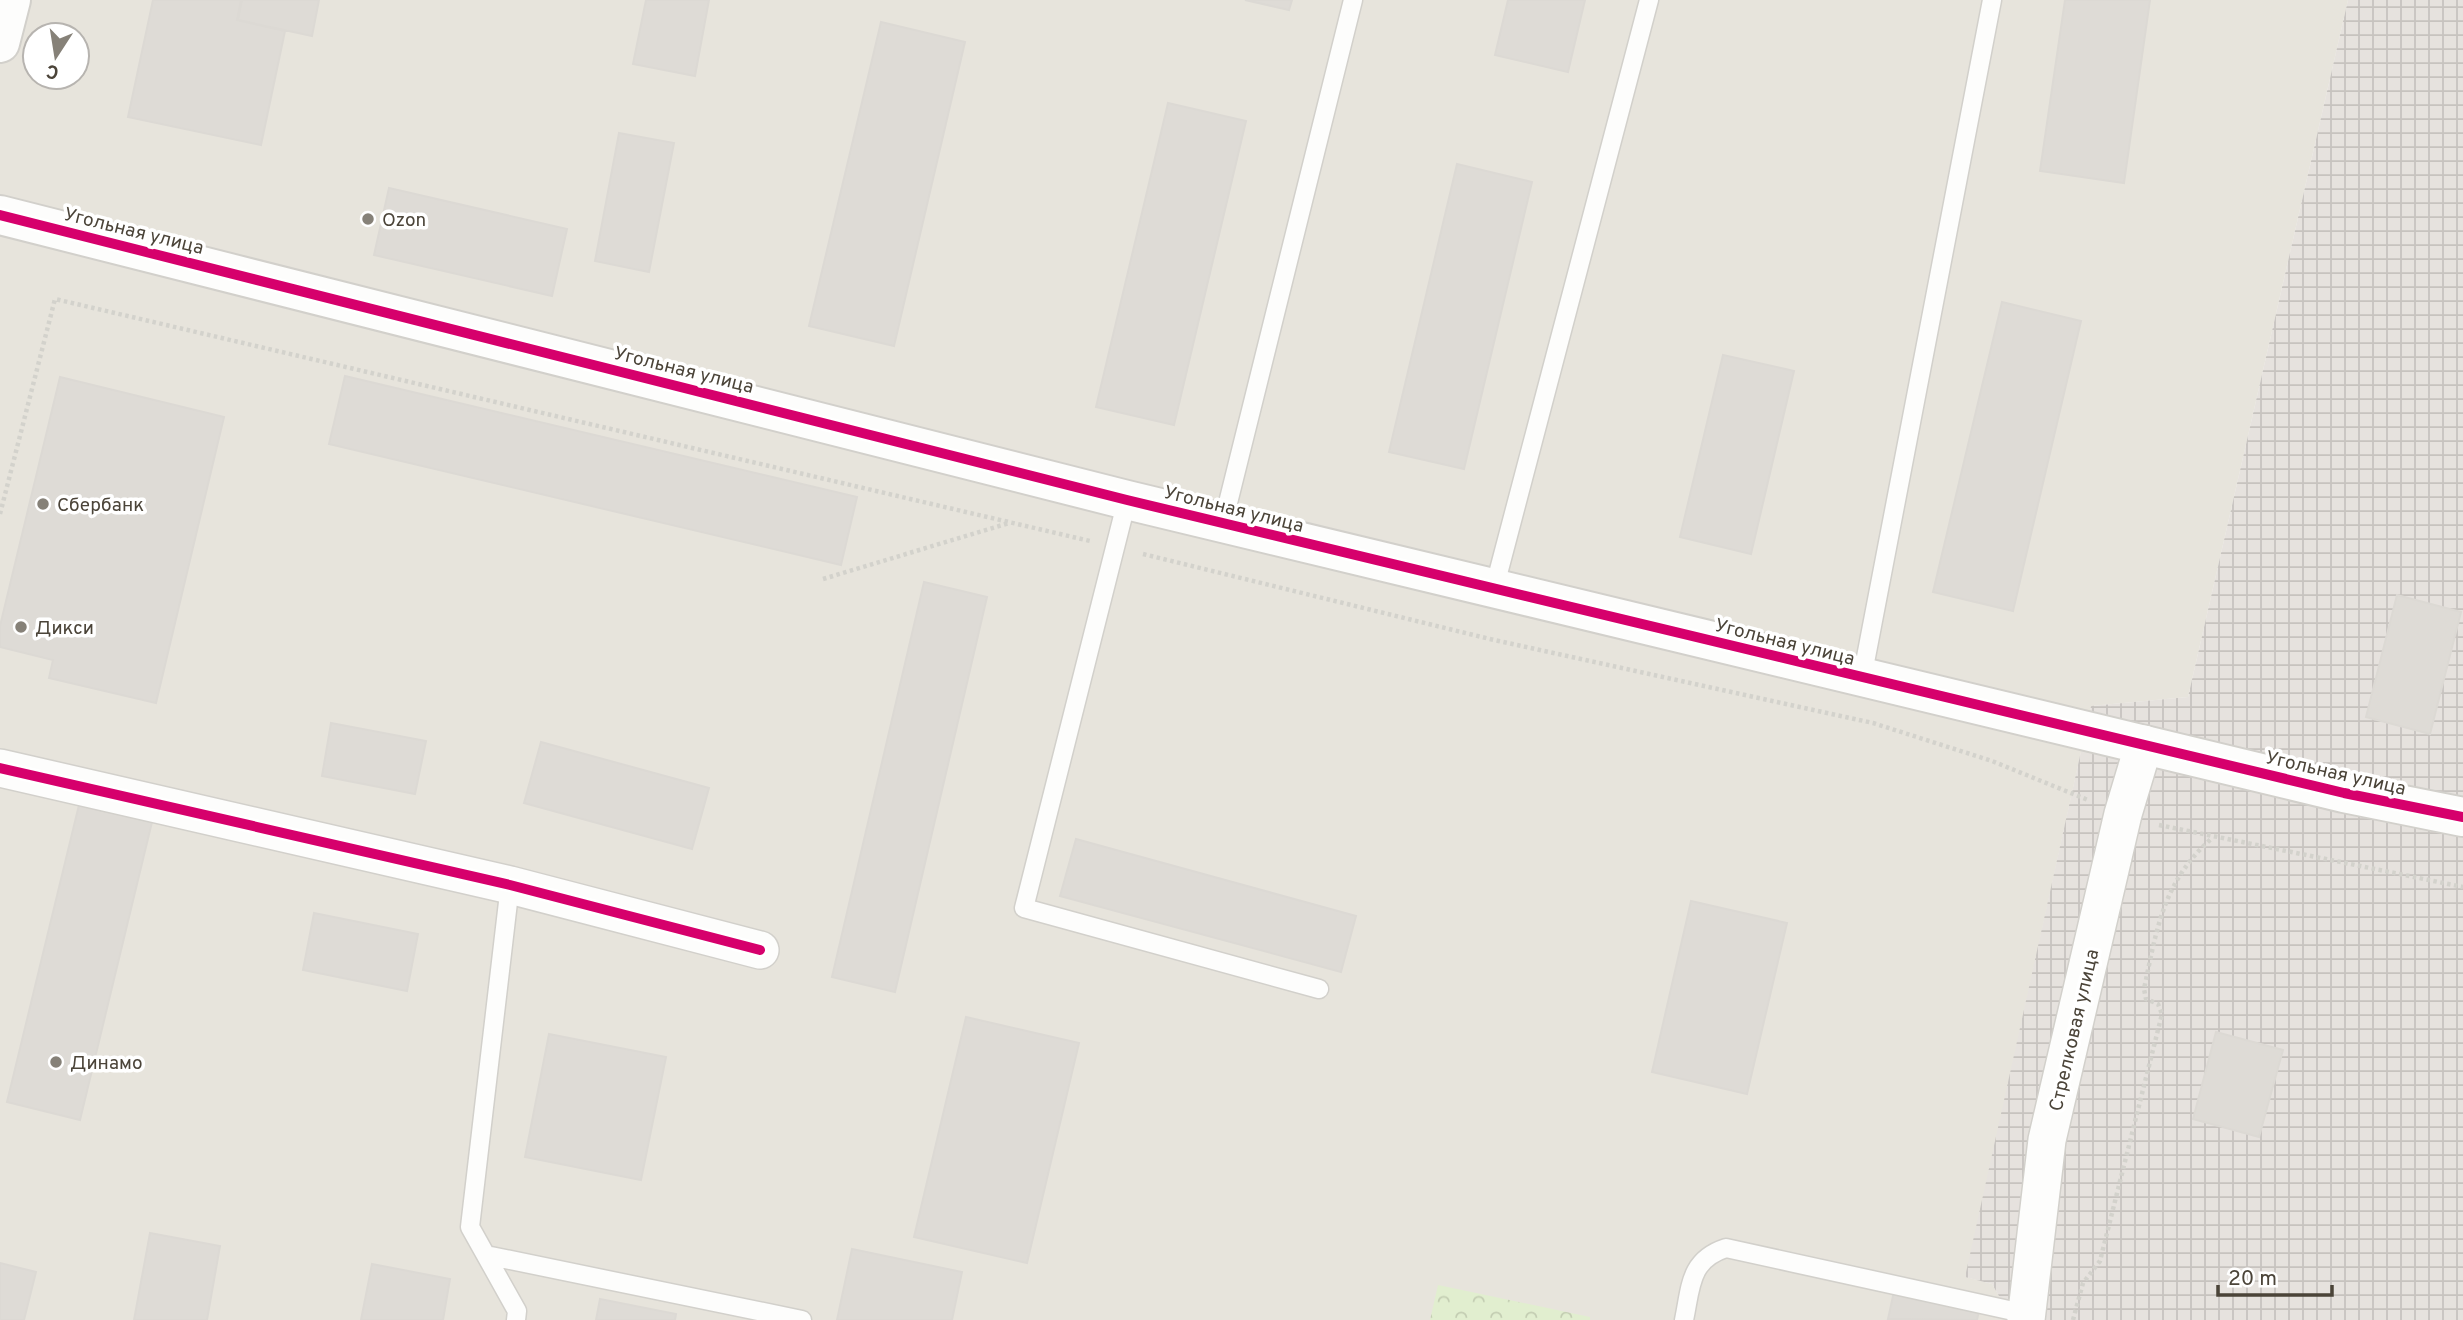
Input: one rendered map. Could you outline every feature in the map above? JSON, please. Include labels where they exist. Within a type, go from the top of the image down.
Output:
[{"type":"street","points":[[0,43],[11,0]]},
{"type":"street","name":"Угольная улица","points":[[0,215],[1127,500],[2344,793],[2463,817]]},
{"type":"street","name":"Стрелковая улица","points":[[2027,1317],[2047,1140],[2123,814],[2144,744]]},
{"type":"street","points":[[0,768],[510,885],[760,950]]},
{"type":"lane","points":[[1223,523],[1353,0]]},
{"type":"lane","points":[[1494,589],[1649,0]]},
{"type":"lane","points":[[1862,678],[1992,0]]},
{"type":"lane","points":[[1127,500],[1024,908],[1319,989]]},
{"type":"lane","points":[[510,885],[470,1227],[517,1311],[516,1320]]},
{"type":"lane","points":[[1684,1320],[1694,1273],[1708,1254],[1726,1248],[2027,1317]]},
{"type":"lane","points":[[486,1255],[802,1320]]},
{"type":"path","points":[[0,513],[55,299],[1013,522],[1494,640],[1872,723],[1992,761],[2123,814],[2211,838],[2463,887]]},
{"type":"path","points":[[822,579],[1013,522]]},
{"type":"path","points":[[2073,1320],[2083,1283],[2100,1261],[2162,1014],[2158,1004],[2146,999],[2144,989],[2160,915],[2173,884],[2190,857],[2211,838]]},
{"type":"shaded area","points":[[0,0],[2348,0],[2188,697],[2091,706],[1966,1277],[1992,1284],[2010,1314],[2007,1320],[0,1320]]},
{"type":"shaded area","points":[[2348,0],[2463,0],[2463,1320],[2013,1320],[1992,1284],[1965,1277],[2091,706],[2188,697]]},
{"type":"green space","points":[[1438,1285],[1590,1317],[1590,1320],[1430,1320]]},
{"type":"building","points":[[153,0],[241,0],[237,20],[285,31],[261,145],[128,117]]},
{"type":"building","points":[[242,0],[319,0],[312,36],[238,20]]},
{"type":"building","points":[[646,0],[709,0],[695,76],[633,64]]},
{"type":"building","points":[[1245,0],[1292,0],[1289,10]]},
{"type":"building","points":[[1508,0],[1585,0],[1568,72],[1495,55]]},
{"type":"building","points":[[2065,0],[2150,0],[2124,183],[2040,171]]},
{"type":"building","points":[[881,22],[965,42],[894,346],[809,326]]},
{"type":"building","points":[[1168,103],[1246,121],[1174,425],[1096,407]]},
{"type":"building","points":[[619,133],[674,143],[649,272],[595,261]]},
{"type":"building","points":[[1457,164],[1532,182],[1464,469],[1389,452]]},
{"type":"building","points":[[389,188],[567,229],[552,296],[374,255]]},
{"type":"building","points":[[2002,302],[2081,321],[2013,611],[1933,592]]},
{"type":"building","points":[[1723,355],[1794,371],[1751,554],[1680,537]]},
{"type":"building","points":[[345,376],[857,497],[841,565],[329,444]]},
{"type":"building","points":[[60,377],[224,417],[156,703],[49,678],[53,660],[0,647],[0,626]]},
{"type":"building","points":[[924,582],[987,597],[895,992],[832,977]]},
{"type":"building","points":[[2397,595],[2461,612],[2430,734],[2366,717]]},
{"type":"building","points":[[331,723],[426,741],[415,794],[322,776]]},
{"type":"building","points":[[541,742],[709,788],[692,849],[524,803]]},
{"type":"building","points":[[79,805],[152,822],[80,1120],[7,1102]]},
{"type":"building","points":[[1076,839],[1356,916],[1341,972],[1060,896]]},
{"type":"building","points":[[1691,901],[1787,923],[1747,1094],[1652,1072]]},
{"type":"building","points":[[314,913],[418,934],[407,991],[303,970]]},
{"type":"building","points":[[966,1017],[1079,1043],[1027,1263],[914,1237]]},
{"type":"building","points":[[2216,1032],[2283,1050],[2259,1137],[2193,1119]]},
{"type":"building","points":[[549,1034],[666,1057],[641,1180],[525,1157]]},
{"type":"building","points":[[150,1233],[220,1246],[207,1320],[134,1320]]},
{"type":"building","points":[[852,1249],[962,1272],[952,1320],[837,1320]]},
{"type":"building","points":[[0,1263],[36,1272],[24,1320],[0,1320]]},
{"type":"building","points":[[372,1264],[450,1279],[443,1320],[361,1320]]},
{"type":"building","points":[[1895,1287],[1980,1306],[1977,1320],[1888,1319]]},
{"type":"building","points":[[600,1299],[676,1314],[675,1320],[596,1320]]},
{"type":"cycle path","points":[[0,215],[1127,500],[2344,793],[2463,817]]},
{"type":"cycle path","points":[[0,768],[510,885],[760,950]]},
{"type":"place","name":"Ozon","points":[[368,219]]},
{"type":"place","name":"Сбербанк","points":[[43,504]]},
{"type":"place","name":"Дикси","points":[[21,627]]},
{"type":"place","name":"Динамо","points":[[56,1062]]}]
